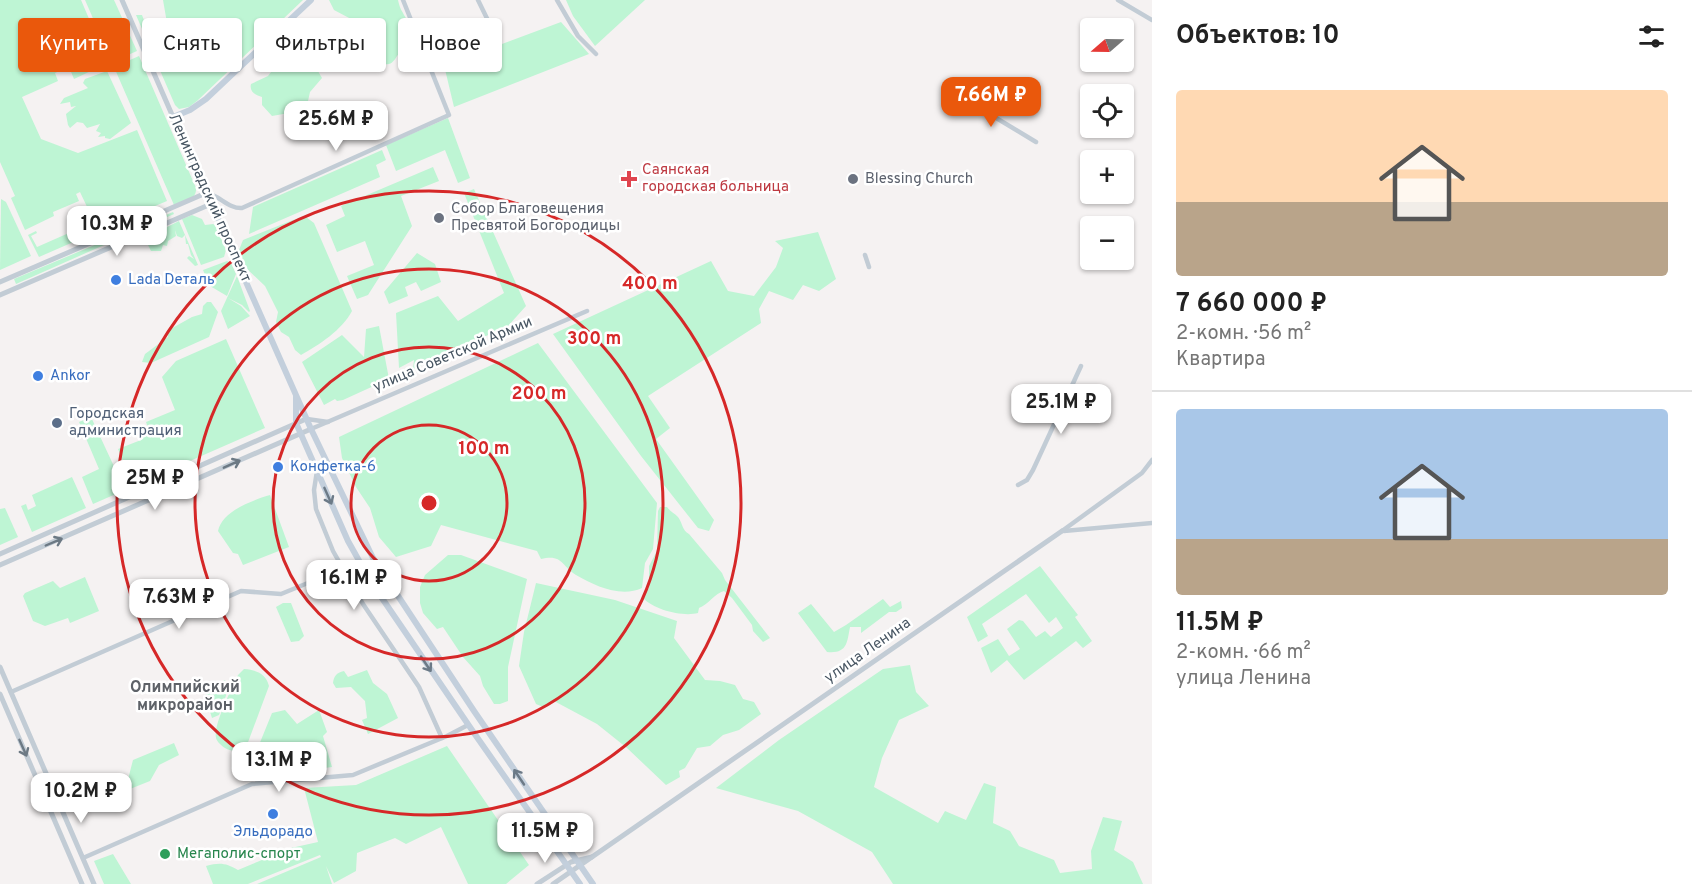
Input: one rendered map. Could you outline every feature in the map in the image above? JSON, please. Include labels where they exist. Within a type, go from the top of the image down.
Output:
[{"type":"main road","points":[[173,117],[206,99],[311,0]]},
{"type":"main road","name":"Ленинградский проспект","points":[[173,117],[306,419],[373,558],[484,726],[593,884]]},
{"type":"main road","name":"Ленинградский проспект","points":[[296,395],[296,423],[300,434],[348,541],[371,582],[580,884]]},
{"type":"main road","points":[[474,733],[484,726]]},
{"type":"street","name":"Ленинградский проспект","points":[[122,0],[173,117]]},
{"type":"street","points":[[0,282],[206,192],[223,199],[230,206],[242,208],[449,115],[403,0]]},
{"type":"street","points":[[478,0],[487,18]]},
{"type":"street","points":[[557,0],[578,36],[596,54]]},
{"type":"street","points":[[1118,0],[1152,20]]},
{"type":"street","points":[[958,95],[1036,142]]},
{"type":"street","points":[[0,295],[223,199]]},
{"type":"street","points":[[865,255],[869,267]]},
{"type":"street","points":[[9,278],[13,289]]},
{"type":"street","name":"улица Советской Армии","points":[[0,565],[587,311]]},
{"type":"street","points":[[1018,485],[1027,480],[1033,470],[1081,366]]},
{"type":"street","points":[[0,554],[296,423],[306,419],[328,422]]},
{"type":"street","name":"улица Ленина","points":[[553,884],[1062,531],[1142,473],[1152,460]]},
{"type":"street","points":[[317,471],[314,490],[316,509],[322,528],[342,569],[363,604],[419,687],[442,738]]},
{"type":"street","points":[[143,491],[147,502]]},
{"type":"street","points":[[1062,531],[1152,523]]},
{"type":"street","points":[[11,692],[241,591],[281,594],[342,569]]},
{"type":"street","points":[[0,667],[94,884]]},
{"type":"street","points":[[0,694],[82,884]]},
{"type":"street","points":[[82,858],[252,784],[353,775],[468,725]]},
{"type":"street","name":"улица Ленина","points":[[537,884],[567,864],[593,857]]},
{"type":"street","points":[[78,875],[88,871]]},
{"type":"green space","points":[[0,0],[81,0],[89,18],[18,18],[18,72],[57,72],[55,73],[58,81],[22,97],[41,139],[78,153],[137,130],[167,201],[98,230],[80,192],[76,194],[79,201],[53,212],[54,216],[25,230],[11,198],[15,196],[0,162]]},
{"type":"green space","points":[[85,0],[114,0],[122,18],[93,18]]},
{"type":"green space","points":[[163,0],[303,0],[284,18],[254,18],[254,47],[242,58],[242,18],[166,18]]},
{"type":"green space","points":[[329,0],[398,0],[406,18],[398,18],[398,55],[392,63],[386,64],[386,18],[349,18],[334,10]]},
{"type":"green space","points":[[566,0],[645,0],[595,46],[573,16]]},
{"type":"green space","points":[[136,15],[142,15],[143,18],[142,29]]},
{"type":"green space","points":[[561,22],[589,54],[454,107],[446,72],[502,72],[502,44]]},
{"type":"green space","points":[[130,35],[137,51],[130,54]]},
{"type":"green space","points":[[139,56],[142,72],[146,72],[196,188],[192,198],[186,201],[174,205],[116,72],[130,72],[130,60]]},
{"type":"green space","points":[[71,72],[89,72],[74,79]]},
{"type":"green space","points":[[107,72],[131,123],[110,139],[105,136],[98,137],[101,133],[96,131],[100,124],[87,128],[83,123],[77,122],[70,128],[68,125],[66,114],[76,106],[71,107],[70,102],[60,104],[64,98],[88,88],[83,83],[85,79]]},
{"type":"green space","points":[[161,72],[227,72],[189,107],[179,109],[175,105]]},
{"type":"green space","points":[[271,72],[318,72],[322,78],[310,92],[308,101],[289,113],[272,116],[262,105],[262,97],[255,94],[251,87],[251,84],[268,76]]},
{"type":"green space","points":[[448,118],[470,178],[458,183],[445,150],[396,171],[386,145]]},
{"type":"green space","points":[[382,150],[386,160],[376,165],[380,177],[249,234],[253,207]]},
{"type":"green space","points":[[433,167],[439,181],[401,196],[412,226],[368,295],[357,299],[347,276],[374,265],[365,241],[337,252],[326,225],[345,216],[341,206]]},
{"type":"green space","points":[[474,189],[526,306],[508,326],[413,369],[414,360],[399,368],[396,313],[438,296],[458,321],[504,293],[464,193]]},
{"type":"green space","points":[[1,199],[6,202],[31,256],[0,270]]},
{"type":"green space","points":[[80,209],[85,211],[94,233],[39,257],[28,235],[36,231],[37,233],[31,236],[37,247],[87,225],[82,212],[75,215],[74,212]]},
{"type":"green space","points":[[173,212],[174,214],[16,284],[14,279]]},
{"type":"green space","points":[[192,215],[202,219],[205,225],[215,225],[226,250],[224,257],[201,265],[182,219]]},
{"type":"green space","points":[[306,217],[314,223],[352,311],[336,331],[301,355],[295,350],[289,337],[281,332],[276,322],[278,312],[265,286],[246,268],[239,250],[243,240]]},
{"type":"green space","points":[[179,221],[198,265],[195,266],[187,258],[189,256],[194,259],[186,244],[185,235],[182,238],[177,236],[175,230],[176,236],[168,241],[167,246],[163,245],[161,251],[151,251],[147,243],[149,236]]},
{"type":"green space","points":[[818,232],[836,279],[819,291],[803,285],[793,300],[769,291],[759,309],[761,323],[648,396],[670,428],[656,439],[714,520],[709,531],[698,528],[641,456],[553,334],[711,261],[728,291],[754,296],[776,267],[783,248],[775,241]]},
{"type":"green space","points":[[417,253],[435,264],[441,282],[421,291],[416,282],[405,287],[408,296],[389,304],[384,292]]},
{"type":"green space","points":[[227,261],[231,263],[236,274],[227,296],[210,286],[203,270]]},
{"type":"green space","points":[[237,276],[250,311],[228,298],[241,306],[250,316],[228,329],[221,311]]},
{"type":"green space","points":[[211,302],[218,312],[209,337],[151,363],[142,362],[145,354],[168,337],[167,331],[202,314],[203,306]]},
{"type":"green space","points":[[379,326],[389,379],[343,400],[335,399],[324,405],[302,362],[342,335],[364,357],[366,329]]},
{"type":"green space","points":[[226,339],[265,428],[133,486],[118,449],[141,440],[148,428],[146,422],[175,410],[162,377],[176,361]]},
{"type":"green space","points":[[538,343],[657,503],[653,549],[645,563],[642,588],[626,592],[608,589],[571,572],[558,559],[541,559],[537,551],[441,525],[431,546],[396,557],[379,537],[370,508],[356,487],[342,458],[339,437]]},
{"type":"green space","points":[[91,417],[125,490],[93,504],[82,477],[99,469],[79,422]]},
{"type":"green space","points":[[72,477],[86,508],[32,532],[21,506],[26,504],[28,510],[36,506],[32,495]]},
{"type":"green space","points":[[270,495],[289,547],[243,565],[238,554],[233,553],[218,531],[225,518],[239,507]]},
{"type":"green space","points":[[660,507],[667,507],[678,517],[685,531],[722,573],[770,638],[763,642],[753,631],[752,625],[732,598],[724,591],[699,608],[698,613],[692,614],[661,609],[643,598],[649,588],[649,566],[657,551]]},
{"type":"green space","points":[[5,508],[18,537],[0,545],[0,509]]},
{"type":"green space","points":[[448,555],[461,555],[527,579],[508,667],[508,701],[494,704],[480,676],[463,657],[443,627],[437,629],[423,613],[420,603],[420,587],[425,575]]},
{"type":"green space","points":[[1040,566],[1078,615],[1075,617],[1092,641],[1083,648],[1076,641],[1024,680],[1007,660],[991,673],[981,648],[998,639],[1009,656],[1020,649],[1007,629],[1019,620],[1023,621],[1036,637],[1045,631],[1051,637],[1063,628],[1056,617],[1049,623],[1026,594],[982,624],[988,636],[978,642],[967,617]]},
{"type":"green space","points":[[85,577],[99,611],[70,623],[68,618],[45,626],[33,621],[23,596],[25,593],[53,581],[60,588]]},
{"type":"green space","points":[[536,583],[615,600],[677,621],[674,638],[705,680],[735,685],[743,699],[754,702],[761,714],[739,730],[723,735],[710,746],[697,748],[685,768],[679,771],[680,777],[666,785],[627,748],[597,724],[554,701],[543,707],[536,704],[519,666],[524,632]]},
{"type":"green space","points":[[883,599],[890,607],[901,601],[902,608],[896,612],[889,612],[861,633],[861,627],[850,627],[845,646],[834,652],[827,652],[798,613],[811,604],[834,632]]},
{"type":"green space","points":[[283,603],[291,603],[304,636],[299,641],[291,642],[276,607]]},
{"type":"green space","points":[[910,665],[916,692],[929,706],[899,720],[882,758],[874,787],[938,823],[945,811],[966,820],[984,783],[996,787],[993,823],[1010,831],[1019,846],[1054,860],[1060,873],[1092,869],[1091,851],[1103,817],[1122,821],[1114,850],[1133,862],[1143,884],[893,884],[872,852],[798,811],[716,788],[779,740],[883,669]]},
{"type":"green space","points":[[244,669],[260,673],[266,678],[269,686],[247,745],[234,751],[218,742],[216,732],[228,697],[238,675]]},
{"type":"green space","points":[[367,670],[373,683],[387,694],[398,718],[368,734],[362,720],[367,718],[365,701],[351,687],[336,688],[333,683],[336,675],[341,672],[344,671],[348,677]]},
{"type":"green space","points":[[225,680],[228,690],[219,715],[212,718],[205,690]]},
{"type":"green space","points":[[285,710],[297,724],[319,710],[327,732],[323,736],[332,767],[250,778],[248,772],[272,713]]},
{"type":"green space","points":[[174,743],[179,755],[159,765],[150,781],[125,791],[133,760]]},
{"type":"green space","points":[[447,746],[529,865],[506,884],[468,884],[441,827],[406,844],[395,838],[357,853],[356,871],[334,883],[326,866],[332,884],[257,884],[321,857],[320,855],[248,884],[213,884],[206,866],[223,864],[238,870],[291,848],[318,842],[304,788],[356,785]]},
{"type":"green space","points":[[113,854],[131,884],[104,884],[94,861]]},
{"type":"place","name":"Саянская городская больница","points":[[629,179]]},
{"type":"place","name":"Blessing Church","points":[[853,179]]},
{"type":"place","name":"Собор Благовещения Пресвятой Богородицы","points":[[439,218]]},
{"type":"place","name":"Lada Dеталь","points":[[116,280]]},
{"type":"place","name":"Ankor","points":[[38,376]]},
{"type":"place","name":"Городская администрация","points":[[57,423]]},
{"type":"place","name":"Конфетка-6","points":[[278,467]]},
{"type":"place","name":"Эльдорадо","points":[[273,814]]},
{"type":"place","name":"Мегаполис-спорт","points":[[165,854]]},
{"type":"district","name":"Олимпийский микрорайон","points":[[185,697]]}]
